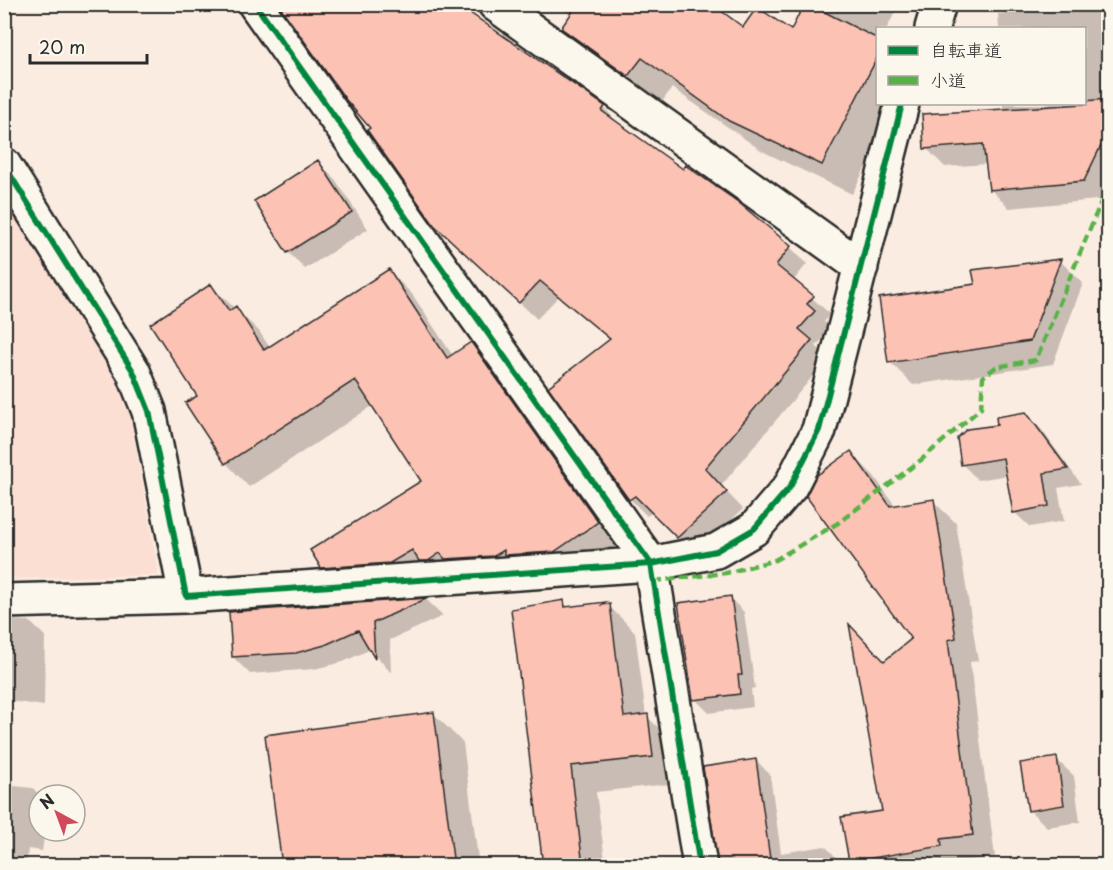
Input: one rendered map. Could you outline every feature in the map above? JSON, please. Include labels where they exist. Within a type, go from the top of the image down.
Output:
[{"type":"street","points":[[255,4],[651,564],[700,866]]},
{"type":"street","points":[[495,4],[861,267]]},
{"type":"street","points":[[932,27],[939,4]]},
{"type":"street","points":[[4,601],[186,596],[651,564],[716,551],[754,529],[790,487],[819,430],[902,105]]},
{"type":"street","points":[[4,165],[133,371],[149,411],[186,596]]},
{"type":"shaded area","points":[[4,195],[93,337],[120,388],[130,415],[159,575],[5,579]]},
{"type":"building","points":[[278,4],[457,4],[605,106],[602,111],[683,169],[685,165],[738,202],[791,246],[776,265],[814,296],[807,304],[815,311],[799,329],[812,340],[705,468],[727,492],[677,538],[635,496],[629,500],[548,387],[610,339],[540,281],[519,303],[434,225],[367,130],[370,128],[346,100]]},
{"type":"building","points":[[578,4],[712,4],[743,27],[757,7],[791,30],[804,4],[809,4],[876,38],[876,60],[822,165],[729,121],[642,58],[628,76],[561,28]]},
{"type":"building","points":[[1108,99],[1108,131],[1084,181],[989,190],[983,144],[924,149],[922,114],[1086,105],[1086,101]]},
{"type":"building","points":[[318,160],[352,212],[287,253],[254,201]]},
{"type":"building","points":[[1061,259],[1030,341],[888,363],[879,298],[975,284],[972,270]]},
{"type":"building","points":[[389,269],[447,358],[471,342],[598,522],[554,552],[504,555],[504,550],[494,556],[445,559],[440,553],[428,561],[419,561],[412,550],[390,563],[321,568],[310,550],[421,481],[355,380],[225,464],[185,403],[197,396],[150,324],[211,284],[229,311],[236,306],[264,350]]},
{"type":"building","points":[[1026,412],[1068,469],[1044,473],[1049,506],[1013,513],[1003,458],[961,465],[957,438],[967,429],[997,425],[996,417]]},
{"type":"building","points":[[851,451],[890,506],[934,499],[956,638],[948,640],[973,835],[941,839],[942,846],[849,862],[841,817],[882,811],[849,624],[884,661],[911,639],[806,496],[816,476]]},
{"type":"building","points":[[731,596],[742,675],[738,675],[740,694],[693,700],[678,603]]},
{"type":"building","points":[[428,598],[373,623],[375,659],[358,630],[325,645],[296,653],[232,657],[229,612]]},
{"type":"building","points":[[564,600],[565,607],[606,602],[602,605],[610,604],[624,717],[648,714],[653,757],[571,766],[583,866],[543,866],[511,609]]},
{"type":"building","points":[[434,712],[454,866],[282,866],[265,735]]},
{"type":"building","points":[[1057,757],[1064,805],[1028,811],[1020,763]]},
{"type":"building","points":[[756,759],[771,866],[718,866],[703,767]]},
{"type":"marked path","points":[[654,581],[726,573],[775,560],[838,523],[921,460],[981,408],[983,377],[996,367],[1036,360],[1108,185]]},
{"type":"cycle path","points":[[255,4],[651,564],[700,866]]},
{"type":"cycle path","points":[[4,165],[133,371],[149,411],[186,596],[651,564],[716,551],[754,529],[790,487],[819,430],[902,105]]}]
